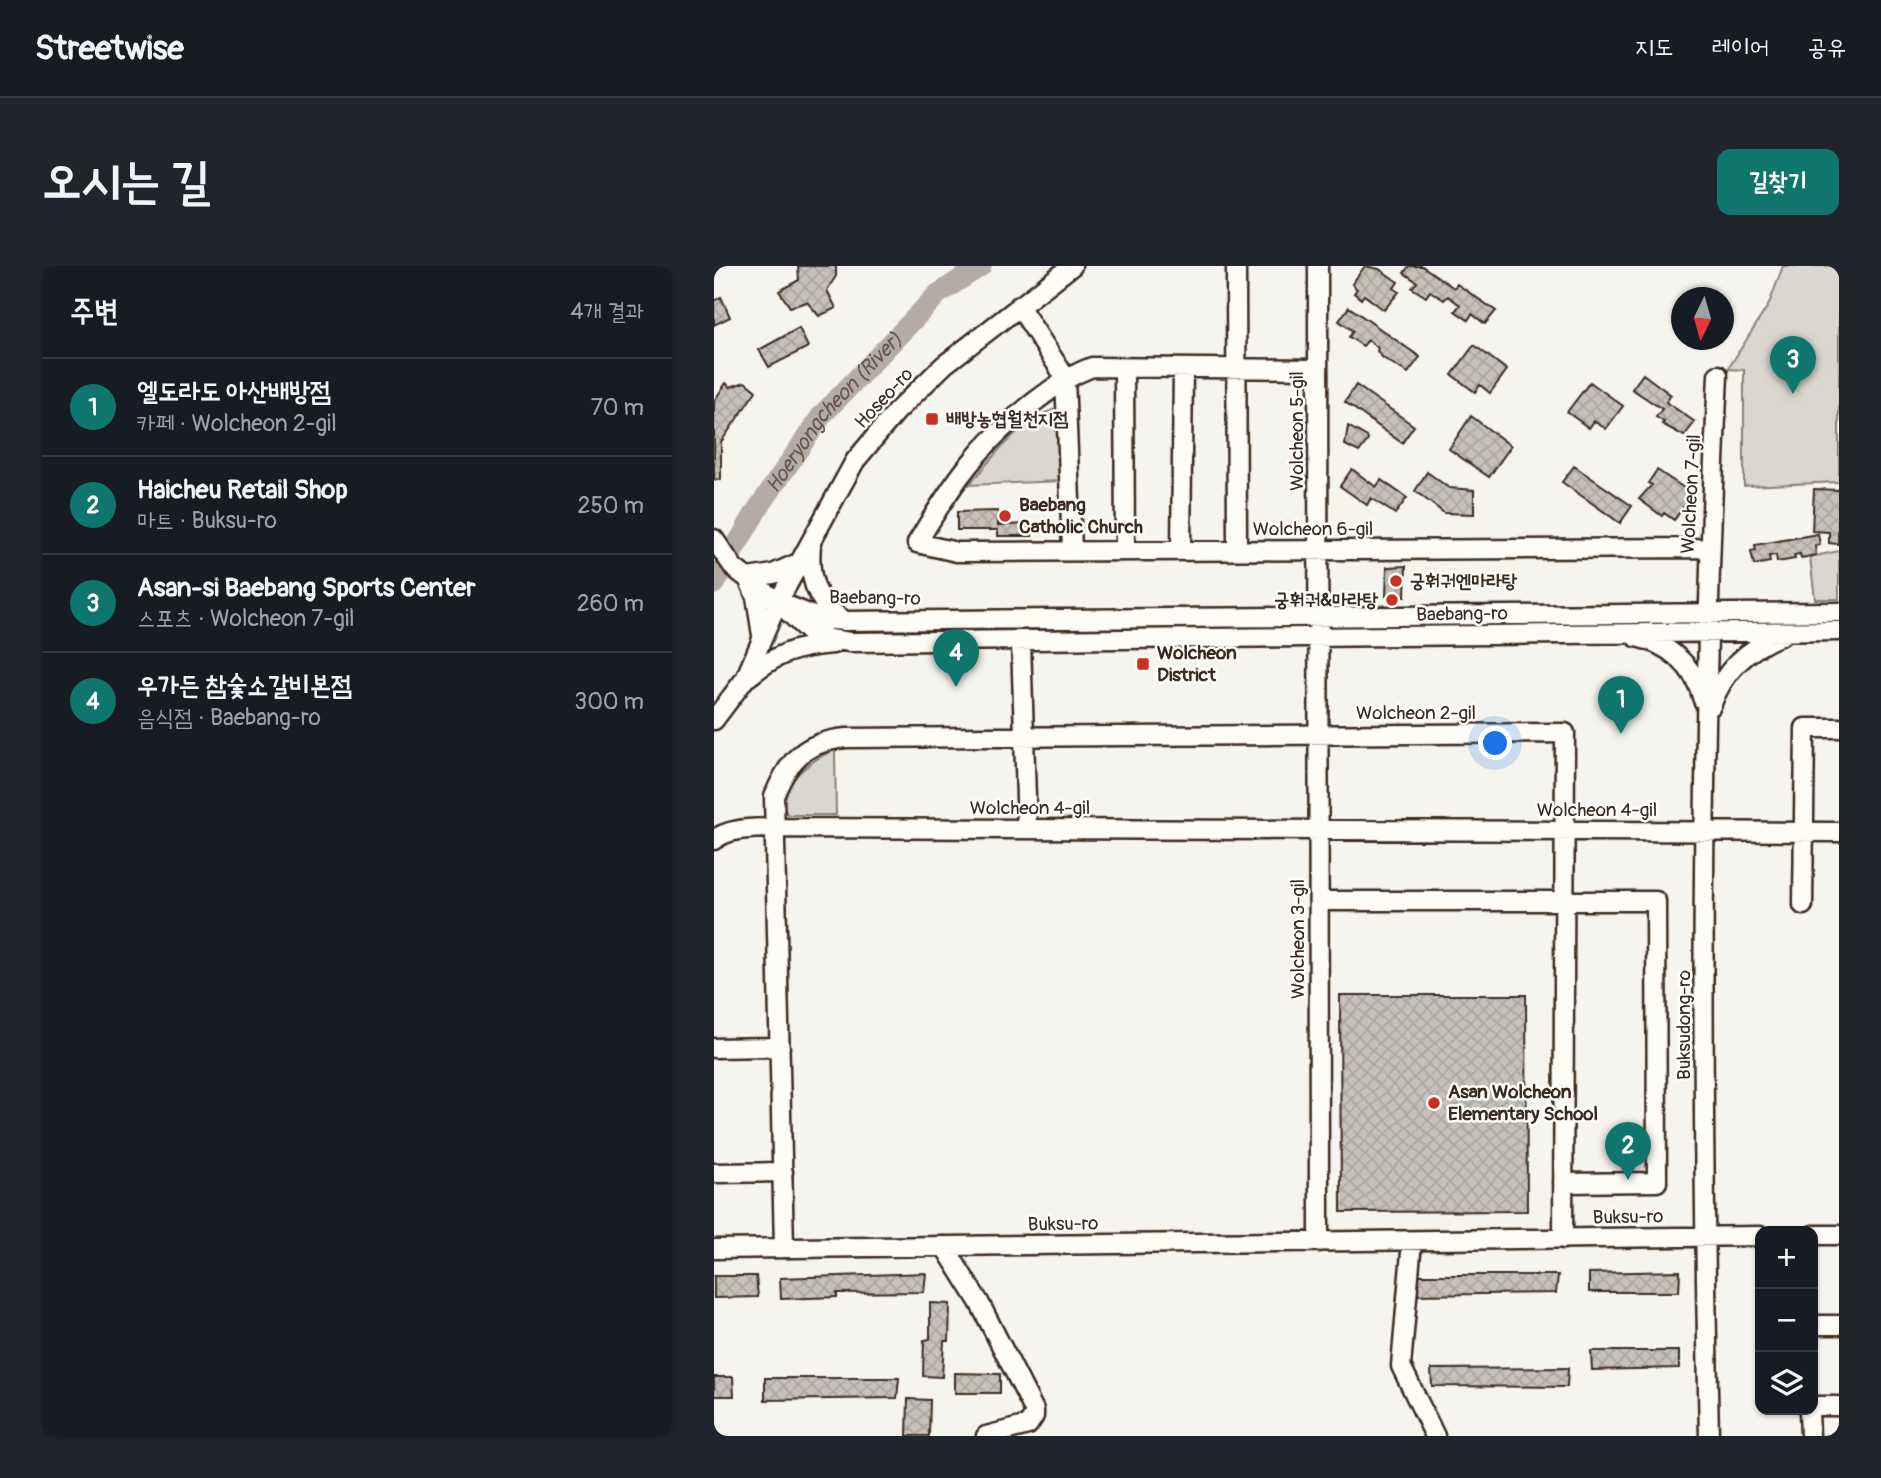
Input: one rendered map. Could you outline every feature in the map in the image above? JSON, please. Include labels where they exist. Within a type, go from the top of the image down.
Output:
[{"type":"street","name":"Hoseo-ro","points":[[745,679],[778,602],[855,461],[896,412],[944,365],[1072,266]]},
{"type":"street","points":[[1236,266],[1237,550]]},
{"type":"street","name":"Wolcheon 5-gil","points":[[1318,266],[1318,628]]},
{"type":"street","points":[[1019,306],[1065,377],[1072,550]]},
{"type":"street","points":[[1065,377],[1092,367],[1318,369]]},
{"type":"street","points":[[1124,368],[1125,550]]},
{"type":"street","points":[[1181,550],[1183,369]]},
{"type":"street","name":"Wolcheon 7-gil","points":[[1708,623],[1718,375]]},
{"type":"street","name":"Wolcheon 6-gil","points":[[1065,377],[996,431],[955,479],[917,543],[957,552],[1709,548]]},
{"type":"street","points":[[812,536],[809,566],[816,593],[829,611],[845,621]]},
{"type":"street","points":[[714,539],[720,551],[754,587],[778,602]]},
{"type":"street","points":[[754,587],[773,574],[798,563]]},
{"type":"street","points":[[754,587],[762,638]]},
{"type":"street","name":"Baebang-ro","points":[[778,602],[821,619],[845,621],[1619,633],[1839,612]]},
{"type":"street","name":"Baebang-ro","points":[[778,602],[808,631],[828,639],[854,642],[1021,642],[1318,628],[1708,623],[1791,632],[1839,631]]},
{"type":"street","name":"Buksudong-ro","points":[[1708,623],[1704,1237],[1709,1436]]},
{"type":"street","name":"Wolcheon 3-gil","points":[[1318,628],[1320,1242]]},
{"type":"street","points":[[1707,716],[1715,693],[1745,654],[1766,641],[1791,632]]},
{"type":"street","points":[[1619,633],[1648,639],[1671,651],[1688,666],[1700,687],[1707,716]]},
{"type":"street","points":[[714,720],[745,679],[769,660],[797,647],[854,642]]},
{"type":"street","points":[[1021,642],[1027,829]]},
{"type":"street","points":[[1802,905],[1805,728],[1839,728]]},
{"type":"street","name":"Wolcheon 2-gil","points":[[774,828],[774,796],[782,776],[800,753],[820,740],[1565,733],[1563,1239]]},
{"type":"street","points":[[774,828],[784,1248]]},
{"type":"street","name":"Wolcheon 4-gil","points":[[714,839],[719,835],[741,830],[774,828],[1839,832]]},
{"type":"street","points":[[1319,901],[1656,901],[1657,1182],[1563,1183]]},
{"type":"street","points":[[714,1048],[780,1047]]},
{"type":"street","points":[[714,1174],[783,1172]]},
{"type":"street","points":[[1818,1235],[1839,1235]]},
{"type":"street","name":"Buksu-ro","points":[[714,1249],[1755,1236]]},
{"type":"street","points":[[1412,1241],[1401,1366],[1435,1436]]},
{"type":"street","points":[[944,1247],[979,1303],[1034,1410],[1034,1416],[1028,1425],[986,1436]]},
{"type":"street","points":[[1818,1325],[1839,1325]]},
{"type":"street","points":[[1818,1408],[1839,1406]]},
{"type":"street","points":[[1810,1436],[1811,1415]]},
{"type":"shaded area","points":[[1783,266],[1839,266],[1839,482],[1744,486],[1744,370],[1728,369],[1769,304]]},
{"type":"shaded area","points":[[1061,408],[1062,481],[969,485],[1022,428],[1047,412]]},
{"type":"shaded area","points":[[1839,551],[1839,599],[1815,599],[1810,557]]},
{"type":"shaded area","points":[[835,750],[836,815],[788,815],[784,805],[789,785],[816,759]]},
{"type":"building","points":[[798,266],[836,266],[836,276],[827,290],[836,308],[819,316],[807,302],[790,307],[779,291],[799,280]]},
{"type":"building","points":[[1365,266],[1379,269],[1398,282],[1394,288],[1399,292],[1384,310],[1364,295],[1361,299],[1354,293],[1357,289],[1352,284]]},
{"type":"building","points":[[1409,266],[1422,266],[1454,288],[1457,284],[1496,311],[1485,324],[1472,314],[1468,320],[1455,311],[1460,305],[1448,296],[1444,300],[1430,291],[1426,297],[1412,288],[1417,282],[1404,273]]},
{"type":"building","points":[[721,297],[730,317],[714,325],[714,301]]},
{"type":"building","points":[[1349,307],[1420,357],[1408,373],[1383,358],[1377,351],[1378,348],[1368,340],[1363,346],[1349,337],[1353,331],[1339,321]]},
{"type":"building","points":[[799,328],[808,347],[769,367],[759,350]]},
{"type":"building","points":[[1474,345],[1507,370],[1490,393],[1480,385],[1475,392],[1452,375]]},
{"type":"building","points":[[1643,374],[1671,395],[1666,402],[1695,422],[1684,436],[1662,424],[1664,422],[1656,417],[1662,409],[1632,389]]},
{"type":"building","points":[[745,382],[756,391],[721,442],[721,479],[714,480],[714,401],[726,383],[730,387]]},
{"type":"building","points":[[1590,382],[1623,406],[1606,429],[1594,421],[1589,428],[1567,412]]},
{"type":"building","points":[[1356,385],[1414,426],[1402,443],[1345,402]]},
{"type":"building","points":[[1471,416],[1511,446],[1489,477],[1449,449]]},
{"type":"building","points":[[1348,426],[1367,437],[1368,440],[1359,452],[1345,445]]},
{"type":"building","points":[[1574,466],[1632,506],[1620,523],[1562,482]]},
{"type":"building","points":[[1352,469],[1376,487],[1381,480],[1407,498],[1395,514],[1371,498],[1367,505],[1340,486]]},
{"type":"building","points":[[1657,470],[1693,494],[1674,520],[1664,513],[1662,516],[1639,499],[1652,485],[1648,483]]},
{"type":"building","points":[[1427,472],[1449,488],[1474,490],[1474,514],[1444,513],[1415,491]]},
{"type":"building","points":[[1814,489],[1839,490],[1838,544],[1829,543],[1829,532],[1812,531]]},
{"type":"building","points":[[998,511],[998,525],[1031,524],[1032,536],[998,536],[998,530],[957,530],[957,512]]},
{"type":"building","points":[[1818,534],[1820,545],[1815,546],[1816,555],[1801,558],[1800,554],[1794,555],[1795,559],[1777,562],[1776,555],[1769,556],[1770,562],[1754,565],[1751,551],[1756,550],[1755,545]]},
{"type":"building","name":"궁훠궈엔마라탕","points":[[1406,566],[1405,597],[1386,596],[1387,567]]},
{"type":"building","name":"Asan Wolcheon Elementary School","points":[[1340,995],[1526,995],[1527,1211],[1341,1212]]},
{"type":"building","points":[[1680,1271],[1679,1292],[1589,1292],[1589,1273]]},
{"type":"building","points":[[926,1273],[924,1292],[837,1293],[837,1297],[781,1299],[780,1278]]},
{"type":"building","points":[[1414,1275],[1558,1275],[1556,1293],[1413,1295]]},
{"type":"building","points":[[714,1276],[756,1276],[758,1297],[714,1298]]},
{"type":"building","points":[[930,1303],[950,1304],[949,1341],[944,1341],[942,1377],[923,1376],[924,1340],[930,1339]]},
{"type":"building","points":[[1591,1351],[1679,1351],[1679,1368],[1592,1370]]},
{"type":"building","points":[[1568,1368],[1567,1387],[1432,1386],[1431,1369]]},
{"type":"building","points":[[955,1373],[1000,1374],[1000,1393],[955,1393]]},
{"type":"building","points":[[714,1377],[733,1377],[734,1396],[714,1396]]},
{"type":"building","points":[[765,1378],[899,1378],[897,1398],[765,1400]]},
{"type":"building","points":[[908,1399],[930,1400],[929,1436],[907,1436]]},
{"type":"waterway","name":"Hoeryongcheon (River)","points":[[714,584],[757,510],[822,415],[938,294],[981,266]]},
{"type":"place","name":"Asan-si Baebang Sports Center","points":[[1793,394]]},
{"type":"place","name":"배방농협월천지점","points":[[932,419]]},
{"type":"place","name":"Baebang Catholic Church","points":[[1005,516]]},
{"type":"place","name":"궁훠궈엔마라탕","points":[[1396,581]]},
{"type":"place","name":"궁훠궈&마라탕","points":[[1392,600]]},
{"type":"place","name":"Wolcheon District","points":[[1143,664]]},
{"type":"place","name":"우가든 참숯소갈비본점","points":[[956,687]]},
{"type":"place","name":"엘도라도 아산배방점","points":[[1621,734]]},
{"type":"place","name":"Asan Wolcheon Elementary School","points":[[1434,1103]]},
{"type":"place","name":"Haicheu Retail Shop","points":[[1628,1180]]}]
